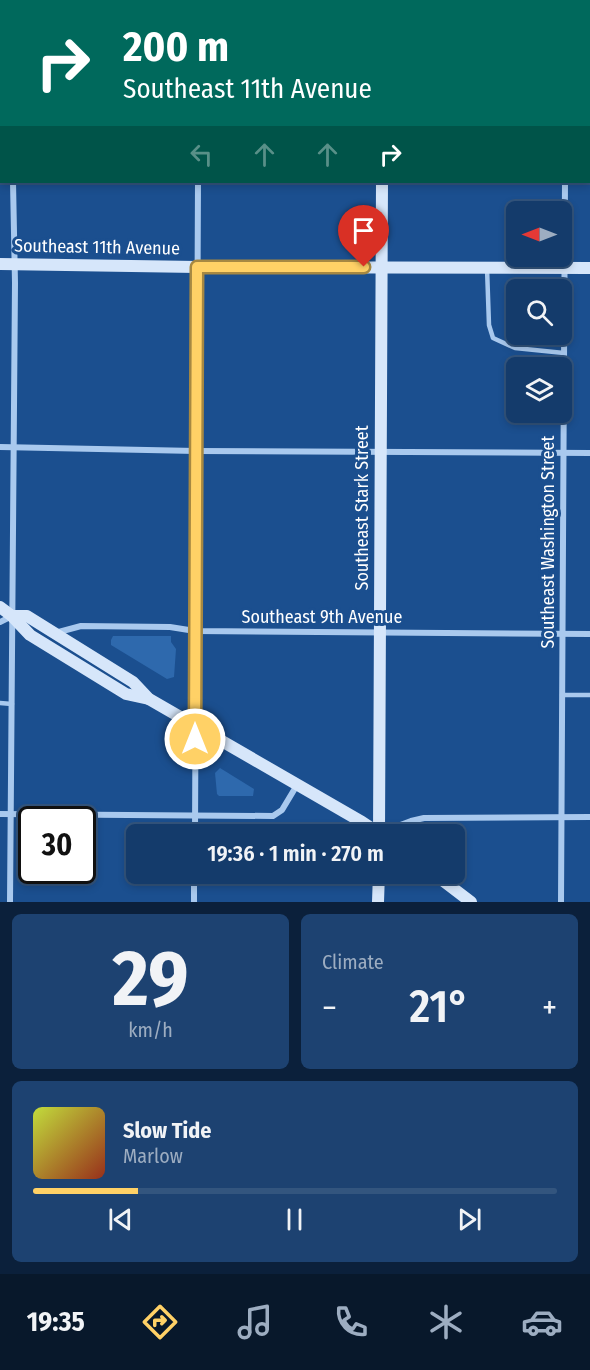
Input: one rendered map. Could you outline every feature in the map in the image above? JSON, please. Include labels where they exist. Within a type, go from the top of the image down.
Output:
[{"type":"street","points":[[10,902],[15,264],[13,183]]},
{"type":"street","points":[[195,824],[198,183]]},
{"type":"street","name":"Southeast Stark Street","points":[[379,824],[382,183]]},
{"type":"street","name":"Southeast Washington Street","points":[[564,183],[564,201]]},
{"type":"street","name":"Southeast 11th Avenue","points":[[0,264],[197,267],[506,267]]},
{"type":"street","name":"Southeast 11th Avenue","points":[[564,267],[590,268]]},
{"type":"street","name":"Southeast Washington Street","points":[[561,902],[564,267]]},
{"type":"street","points":[[0,447],[196,451],[590,453]]},
{"type":"street","points":[[0,607],[30,635],[126,694],[149,699]]},
{"type":"street","points":[[0,622],[12,616],[27,616],[133,682],[149,699],[365,824]]},
{"type":"street","name":"Southeast 9th Avenue","points":[[54,633],[81,626],[170,627],[195,631],[590,634]]},
{"type":"street","points":[[0,814],[273,816],[282,810],[297,785]]},
{"type":"street","points":[[402,824],[424,818],[590,817]]},
{"type":"street","points":[[194,884],[194,902]]},
{"type":"street","points":[[378,902],[379,884]]},
{"type":"street","points":[[447,884],[471,902]]},
{"type":"lane","points":[[487,267],[489,326],[493,338],[515,348],[564,353]]},
{"type":"lane","points":[[562,695],[590,695]]},
{"type":"lane","points":[[0,704],[12,704]]},
{"type":"shaded area","points":[[113,636],[171,636],[171,642],[176,649],[174,677],[167,679],[111,645]]},
{"type":"shaded area","points":[[220,768],[254,789],[253,796],[219,796],[215,773]]},
{"type":"route","points":[[195,739],[197,267],[364,267]]}]
